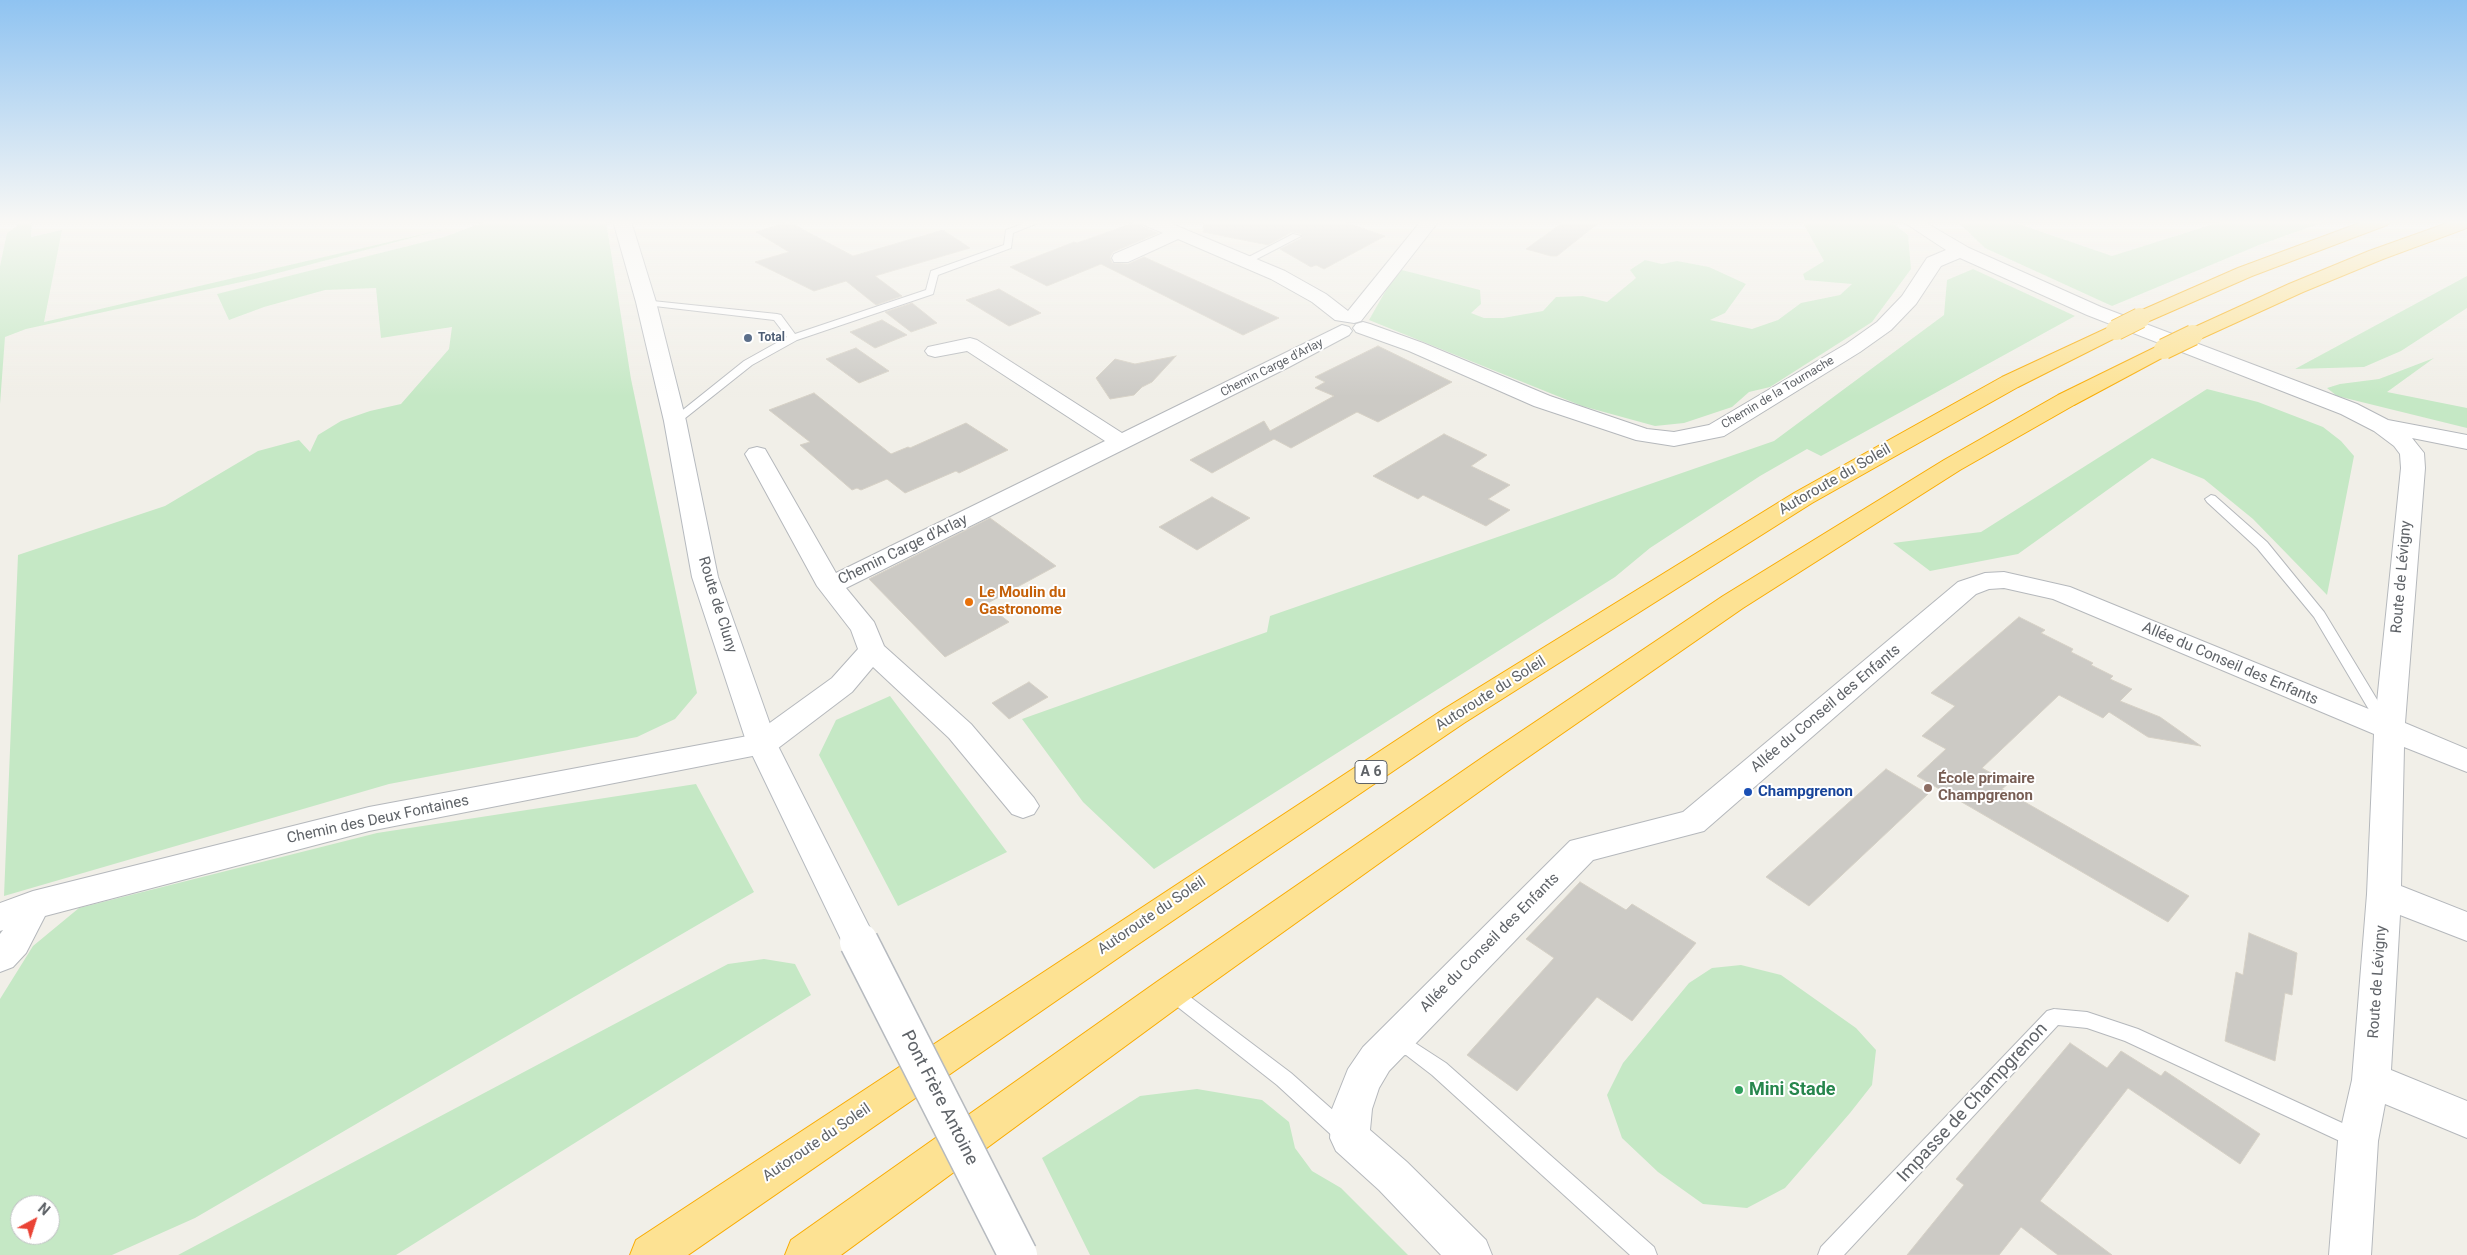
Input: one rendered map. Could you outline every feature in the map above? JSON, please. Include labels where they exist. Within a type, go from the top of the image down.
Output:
[{"type":"highway","name":"Autoroute du Soleil","points":[[651,1255],[1114,942],[1454,716],[1803,498],[2010,382],[2128,324],[2228,280]]},
{"type":"highway","points":[[806,1255],[1171,992],[1497,763],[1742,597],[1952,465],[2066,400],[2193,335],[2318,280]]},
{"type":"street","name":"Route de Cluny","points":[[639,280],[674,421],[705,577],[762,744],[859,942]]},
{"type":"street","name":"Chemin de la Tournache","points":[[1283,280],[1319,298],[1350,323],[1416,347],[1542,401],[1644,436],[1674,439],[1716,431],[1853,348],[1884,326],[1909,300],[1922,280]]},
{"type":"street","name":"Chemin Carge d'Arlay","points":[[872,650],[864,628],[830,586],[1282,364],[1350,323],[1384,280]]},
{"type":"street","name":"Route de Lévigny","points":[[2024,280],[2094,311],[2349,409],[2382,426],[2402,440],[2412,453],[2413,468],[2406,528],[2389,731],[2384,894],[2371,1080],[2358,1141],[2350,1255]]},
{"type":"street","points":[[936,351],[970,344],[1121,442]]},
{"type":"street","points":[[2382,426],[2467,442]]},
{"type":"street","points":[[757,454],[830,586]]},
{"type":"street","name":"Allée du Conseil des Enfants","points":[[1350,1138],[1352,1109],[1362,1081],[1386,1048],[1582,850],[1693,822],[1968,588],[1985,581],[2004,580],[2061,593],[2389,731],[2467,761]]},
{"type":"street","points":[[762,744],[842,685],[872,650],[960,731],[1024,806]]},
{"type":"street","name":"Chemin des Deux Fontaines","points":[[0,917],[33,905],[369,819],[762,744]]},
{"type":"street","points":[[2384,894],[2467,927]]},
{"type":"street","points":[[0,957],[14,944],[33,905]]},
{"type":"street","name":"Pont Frère Antoine","points":[[859,942],[1018,1255]]},
{"type":"street","points":[[2371,1080],[2467,1120]]},
{"type":"street","points":[[1350,1138],[1393,1176],[1472,1255]]},
{"type":"lane","points":[[674,421],[748,364],[793,338],[930,292],[933,280]]},
{"type":"lane","points":[[646,302],[777,317],[793,338]]},
{"type":"lane","points":[[2211,498],[2262,545],[2320,615],[2389,731]]},
{"type":"lane","points":[[1171,992],[1284,1079],[1350,1138]]},
{"type":"lane","name":"Impasse de Champgrenon","points":[[1829,1255],[2054,1017],[2087,1020],[2131,1035],[2358,1141]]},
{"type":"lane","points":[[1386,1048],[1409,1048],[1440,1069],[1646,1255]]},
{"type":"green space","points":[[0,280],[52,280],[44,322],[227,280],[252,280],[26,329],[5,337],[0,404]]},
{"type":"green space","points":[[274,280],[615,280],[631,379],[697,693],[675,719],[637,737],[389,784],[4,896],[18,555],[165,506],[258,451],[299,440],[310,452],[318,435],[341,421],[370,411],[401,404],[449,349],[452,327],[381,338],[376,288],[325,290],[264,307],[229,320],[217,294]]},
{"type":"green space","points":[[1392,280],[1439,280],[1480,290],[1481,304],[1471,313],[1484,318],[1503,318],[1543,311],[1556,297],[1583,296],[1607,302],[1634,280],[1736,280],[1746,284],[1725,313],[1710,320],[1752,329],[1778,320],[1801,303],[1840,295],[1852,284],[1805,280],[1903,280],[1872,322],[1770,387],[1749,392],[1732,407],[1684,423],[1655,426],[1582,406],[1369,320]]},
{"type":"green space","points":[[1947,280],[1996,280],[2075,316],[1821,456],[1807,449],[1760,476],[1650,548],[1615,577],[1154,869],[1083,802],[1022,719],[1267,632],[1270,616],[1774,441],[1944,315]]},
{"type":"green space","points":[[2054,280],[2176,280],[2112,306]]},
{"type":"green space","points":[[2460,280],[2467,280],[2467,308],[2401,351],[2364,367],[2295,369]]},
{"type":"green space","points":[[2434,358],[2387,392],[2467,408],[2467,428],[2337,396],[2327,388],[2340,384],[2379,379]]},
{"type":"green space","points":[[2207,389],[2258,402],[2323,427],[2341,441],[2354,456],[2327,595],[2253,519],[2204,479],[2152,458],[2018,554],[1930,571],[1893,543],[1981,532]]},
{"type":"green space","points":[[890,696],[1007,852],[898,906],[819,755],[836,720]]},
{"type":"green space","points":[[696,784],[754,892],[195,1218],[112,1255],[0,1255],[0,999],[33,946],[79,908],[377,833]]},
{"type":"green space","points":[[764,959],[795,964],[811,995],[396,1255],[178,1255],[728,964]]},
{"type":"green space","name":"Mini Stade","points":[[1741,965],[1781,975],[1856,1028],[1876,1050],[1872,1085],[1850,1113],[1785,1188],[1747,1208],[1703,1204],[1658,1172],[1622,1138],[1607,1095],[1623,1063],[1689,983],[1712,968]]},
{"type":"green space","points":[[1197,1089],[1262,1100],[1289,1122],[1295,1148],[1312,1171],[1341,1188],[1408,1255],[1090,1255],[1042,1158],[1140,1096]]},
{"type":"building","points":[[791,280],[880,280],[902,296],[876,305],[846,281],[814,291]]},
{"type":"building","points":[[1034,280],[1063,280],[1047,286]]},
{"type":"building","points":[[1132,280],[1194,280],[1279,318],[1243,335]]},
{"type":"building","points":[[999,289],[1041,313],[1009,326],[966,300]]},
{"type":"building","points":[[912,303],[937,323],[911,332],[885,312]]},
{"type":"building","points":[[882,320],[907,335],[875,348],[850,332]]},
{"type":"building","points":[[1378,346],[1452,382],[1378,422],[1357,412],[1291,448],[1274,439],[1212,473],[1190,460],[1264,421],[1270,431],[1334,396],[1315,388],[1325,382],[1315,377]]},
{"type":"building","points":[[856,348],[889,371],[859,383],[826,359]]},
{"type":"building","points":[[1176,356],[1152,382],[1142,387],[1134,395],[1110,399],[1096,378],[1115,359],[1135,364]]},
{"type":"building","points":[[814,393],[891,454],[908,447],[910,448],[966,423],[1008,450],[959,473],[956,471],[905,493],[887,479],[861,490],[857,488],[852,490],[800,445],[810,442],[769,410]]},
{"type":"building","points":[[1444,434],[1487,455],[1471,466],[1510,485],[1488,499],[1510,510],[1486,526],[1423,495],[1418,499],[1373,476]]},
{"type":"building","points":[[1212,497],[1250,518],[1197,550],[1159,527]]},
{"type":"building","points":[[990,518],[1056,566],[986,604],[1009,622],[945,657],[869,579]]},
{"type":"building","points":[[2019,617],[2045,630],[2041,633],[2073,649],[2071,652],[2113,676],[2110,679],[2132,689],[2120,701],[2160,717],[2201,746],[2148,737],[2109,712],[2103,718],[2059,695],[1982,768],[2009,783],[2002,789],[2189,896],[2168,922],[1917,776],[1946,749],[1922,736],[1955,706],[1931,693]]},
{"type":"building","points":[[1029,682],[1048,697],[1009,719],[992,703]]},
{"type":"building","points":[[1886,769],[1928,794],[1809,906],[1766,877]]},
{"type":"building","points":[[1580,882],[1626,910],[1632,904],[1696,943],[1632,1021],[1597,997],[1517,1091],[1467,1055],[1554,958],[1526,939]]},
{"type":"building","points":[[2249,933],[2297,953],[2292,995],[2285,993],[2275,1061],[2225,1041],[2236,972],[2243,975]]},
{"type":"building","points":[[2070,1043],[2107,1068],[2121,1051],[2161,1076],[2165,1071],[2260,1134],[2240,1164],[2128,1088],[2040,1201],[2112,1255],[2058,1255],[2021,1227],[1999,1255],[1907,1255],[1964,1185],[1956,1179]]},
{"type":"place","name":"Total","points":[[748,338]]},
{"type":"place","name":"Le Moulin du Gastronome","points":[[969,602]]},
{"type":"place","name":"École primaire Champgrenon","points":[[1928,788]]},
{"type":"place","name":"Champgrenon","points":[[1748,792]]},
{"type":"place","name":"Mini Stade","points":[[1739,1090]]}]
